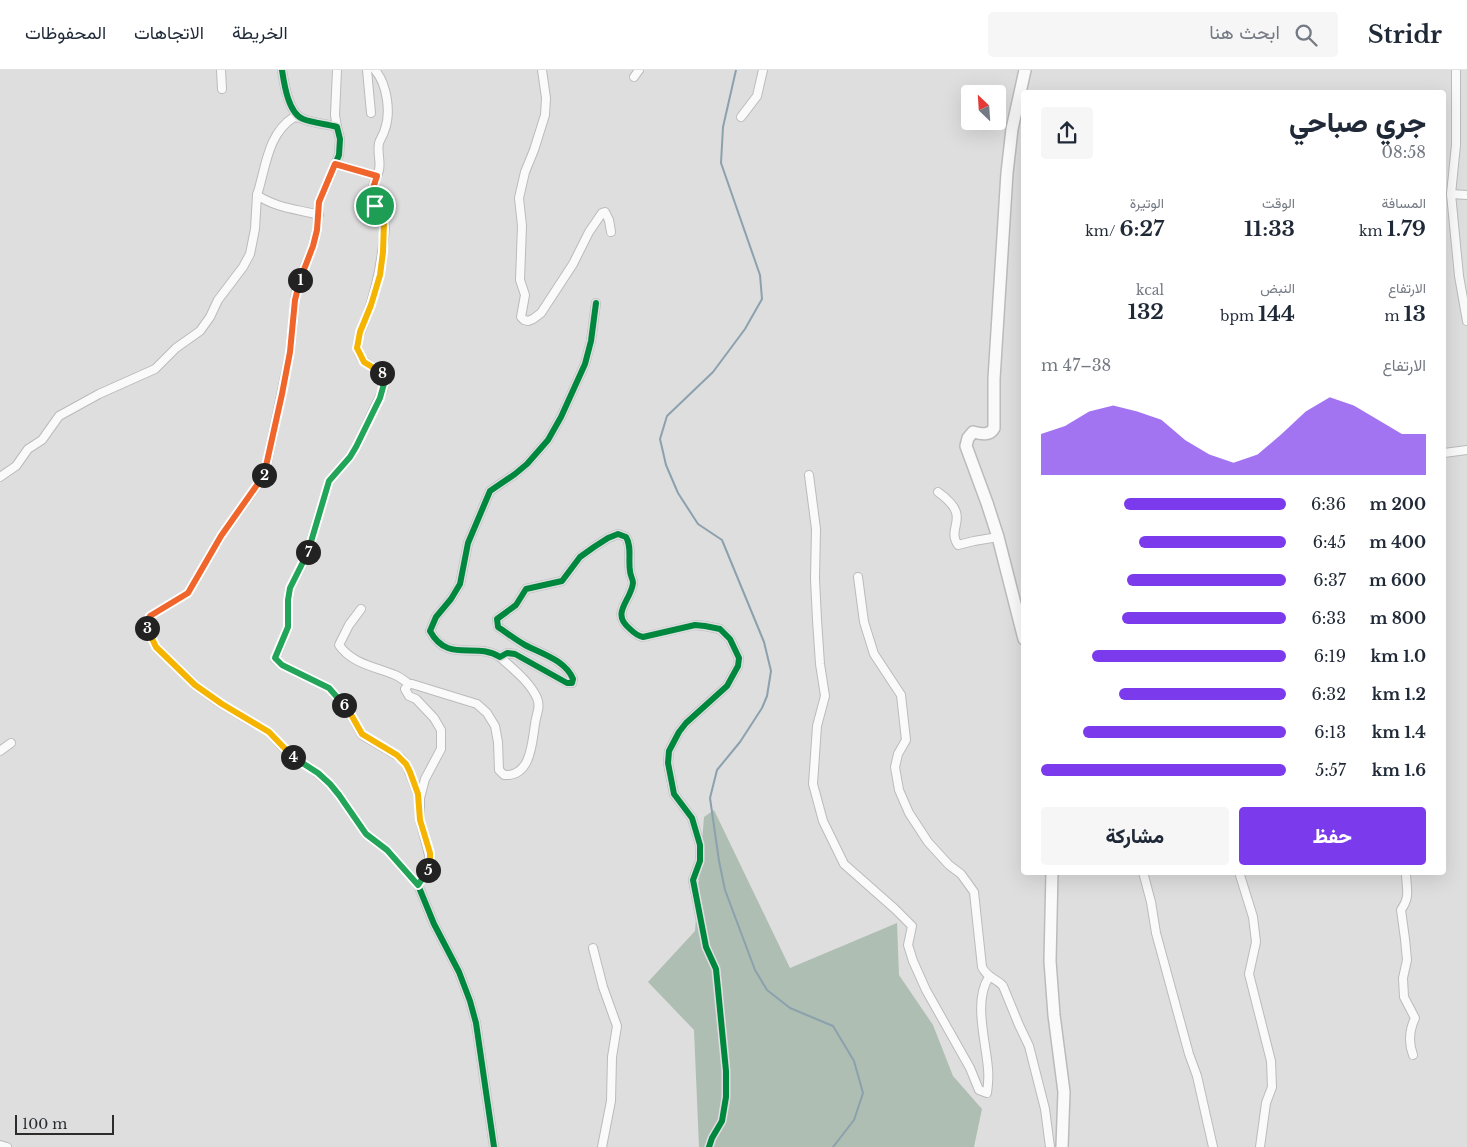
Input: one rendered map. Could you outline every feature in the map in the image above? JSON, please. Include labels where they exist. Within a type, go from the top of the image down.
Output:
[{"type":"street","points":[[221,70],[222,89]]},
{"type":"street","points":[[282,70],[287,96],[295,113],[301,118]]},
{"type":"street","points":[[337,70],[335,115],[341,147],[319,202],[317,230],[313,246],[296,292],[290,352],[263,477],[221,536],[188,593],[150,616],[145,624],[156,647],[195,685],[222,704],[269,732],[291,756],[308,766],[330,784],[366,834],[387,850],[418,885],[434,924],[459,972],[470,1000],[476,1023],[494,1147]]},
{"type":"street","points":[[367,70],[371,113]]},
{"type":"street","points":[[375,70],[382,82],[387,104],[386,127],[379,143],[380,169],[372,191],[375,206],[384,222],[383,252],[380,275],[360,332],[357,348],[364,362],[384,375],[384,385],[380,398],[353,453],[329,481],[307,555],[290,588],[288,627],[275,658],[282,665],[329,688],[349,711],[362,734],[401,758],[406,764],[413,781],[420,806]]},
{"type":"street","points":[[542,70],[546,98],[545,115],[525,172],[519,198],[522,226],[520,280],[524,287],[525,295],[521,317],[528,321],[533,320],[541,313],[573,264],[589,232],[605,212],[608,215],[611,232]]},
{"type":"street","points":[[634,78],[639,70]]},
{"type":"street","points":[[741,117],[757,96],[764,70]]},
{"type":"street","points":[[1021,627],[998,537],[966,446],[968,438],[973,432],[984,434],[991,432],[994,428],[994,379],[1007,174],[1012,129],[1025,70]]},
{"type":"street","points":[[1456,70],[1456,145],[1451,194],[1458,270],[1467,321]]},
{"type":"street","points":[[0,478],[16,466],[28,449],[42,440],[59,416],[99,394],[155,369],[176,348],[200,331],[210,317],[218,300],[243,267],[250,254],[255,229],[257,195],[275,136],[294,117],[337,126]]},
{"type":"street","points":[[335,164],[377,176]]},
{"type":"street","points":[[1451,194],[1467,195]]},
{"type":"street","points":[[257,195],[277,206],[319,215]]},
{"type":"street","points":[[362,609],[339,645],[343,650],[356,660],[396,676],[409,684],[476,704],[487,713],[495,726],[498,742],[499,770],[504,776],[508,776],[525,766],[532,750],[539,706],[536,695],[521,676],[492,652],[454,651],[435,641],[430,631],[436,617],[451,599],[460,584],[468,543],[490,491],[527,464],[548,440],[561,417],[584,364],[591,341],[596,303]]},
{"type":"street","points":[[1446,453],[1467,450]]},
{"type":"street","points":[[808,475],[816,529],[815,579],[817,620],[820,664],[825,696],[817,726],[813,784],[823,821],[844,864],[896,909],[912,926],[908,945],[926,990],[970,1068],[979,1090],[987,1093],[989,1072],[981,1003],[984,985],[989,977]]},
{"type":"street","points":[[938,492],[953,506],[958,514],[954,534],[958,546],[998,537]]},
{"type":"street","points":[[500,657],[506,653],[515,654],[567,683],[572,683],[571,675],[556,660],[524,644],[498,627],[497,619],[516,605],[526,589],[562,581],[580,557],[608,538],[618,534],[626,536],[629,542],[630,571],[633,582],[621,612],[622,620],[627,627],[643,638],[694,625],[720,629],[730,639],[739,658],[733,677],[716,697],[686,723],[679,732],[669,751],[668,763],[674,794],[692,818],[700,846],[700,861],[693,880],[706,947],[716,969],[726,1071],[726,1097],[722,1121],[709,1147]]},
{"type":"street","points":[[858,577],[864,622],[874,654],[901,695],[906,740],[898,754],[895,767],[899,790],[909,813],[928,842],[948,865],[961,874],[974,892],[982,968],[985,974],[1004,986],[1029,1046],[1045,1109],[1050,1147]]},
{"type":"street","points":[[409,684],[405,689],[406,692],[416,699],[434,718],[441,730],[441,749],[425,779],[420,798],[420,820],[430,859],[429,868],[418,885]]},
{"type":"street","points":[[0,751],[11,743]]},
{"type":"street","points":[[1052,875],[1050,961],[1054,1015],[1064,1092],[1062,1147]]},
{"type":"street","points":[[1145,875],[1152,902],[1156,933],[1196,1076],[1213,1147]]},
{"type":"street","points":[[1239,875],[1253,917],[1256,942],[1249,974],[1270,1061],[1272,1087],[1266,1103],[1260,1147]]},
{"type":"street","points":[[1406,875],[1408,895],[1406,903],[1401,910],[1406,960],[1403,978],[1404,998],[1415,1018],[1410,1029],[1410,1047],[1413,1055]]},
{"type":"street","points":[[593,948],[603,987],[617,1026],[612,1057],[611,1101],[602,1147]]},
{"type":"street","points":[[0,1145],[7,1147]]},
{"type":"green space","points":[[714,810],[790,968],[897,923],[899,975],[933,1025],[953,1076],[982,1109],[974,1147],[699,1147],[694,1030],[648,982],[695,931],[704,817]]},
{"type":"waterway","points":[[736,70],[723,127],[721,163],[760,275],[762,299],[745,329],[713,372],[667,416],[660,439],[666,465],[678,493],[698,524],[722,540],[764,642],[771,671],[767,696],[762,708],[740,742],[717,770],[710,798],[725,890],[755,970],[767,990],[790,1008],[833,1026],[854,1061],[863,1093],[854,1120],[833,1147]]},
{"type":"cycle path","points":[[282,70],[290,104],[298,116],[303,119],[337,127],[340,139],[339,155],[319,202],[317,230],[313,246],[296,292],[290,352],[267,463],[263,477],[221,536],[188,593],[150,616],[145,624],[156,647],[195,685],[221,704],[269,732],[291,756],[308,766],[330,784],[366,834],[387,850],[418,885],[434,924],[459,972],[470,1001],[476,1023],[494,1147]]},
{"type":"cycle path","points":[[596,303],[591,341],[585,364],[561,417],[548,440],[527,464],[490,491],[468,543],[460,584],[451,599],[436,617],[430,631],[437,641],[453,650],[481,651],[500,657],[507,653],[515,654],[567,683],[572,683],[573,679],[565,667],[498,627],[497,619],[516,605],[526,589],[562,581],[580,557],[608,538],[618,534],[626,537],[628,541],[630,572],[633,583],[623,607],[622,618],[624,623],[643,637],[695,625],[720,629],[730,639],[739,658],[738,666],[727,686],[686,723],[679,732],[669,751],[668,763],[674,794],[692,818],[700,845],[700,861],[693,880],[706,947],[716,969],[726,1071],[726,1097],[722,1121],[709,1147]]},
{"type":"route","points":[[335,164],[377,176],[372,191],[375,206],[384,222],[383,252],[380,275],[360,332],[357,348],[364,362],[384,375],[384,385],[380,398],[353,453],[329,481],[326,488],[312,543],[290,588],[288,627],[275,658],[282,665],[329,688],[349,711],[362,734],[397,755],[406,764],[418,794],[420,820],[430,853],[429,868],[418,885],[387,850],[366,834],[330,784],[318,773],[291,756],[269,732],[222,704],[195,685],[156,647],[145,624],[150,616],[188,593],[221,536],[263,477],[290,352],[296,292],[313,246],[317,230],[319,202],[335,164]]}]
